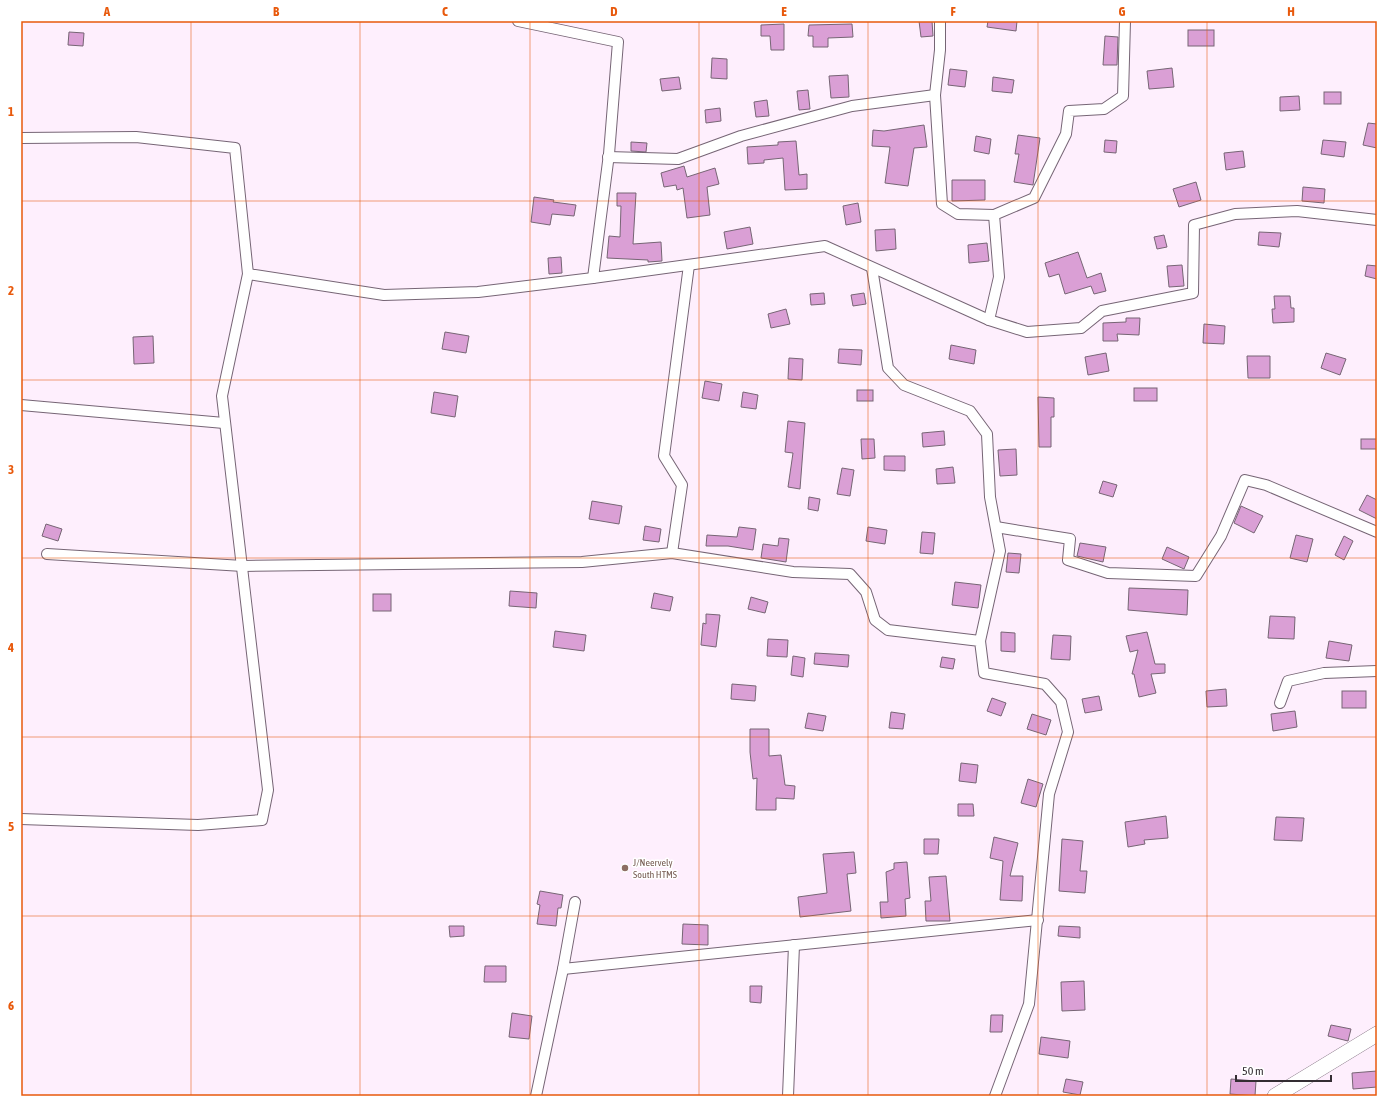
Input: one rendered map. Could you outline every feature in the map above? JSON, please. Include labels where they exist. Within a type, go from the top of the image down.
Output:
[{"type":"main road","points":[[1275,1096],[1377,1034]]},
{"type":"street","points":[[518,21],[618,42],[608,158],[593,278]]},
{"type":"street","points":[[940,21],[940,50],[935,95],[942,204],[958,214],[994,215],[1034,198],[1066,134],[1069,111],[1104,109],[1124,96],[1125,21]]},
{"type":"street","points":[[608,158],[678,159],[741,136],[852,106],[935,95]]},
{"type":"street","points":[[21,138],[136,137],[235,148],[248,274],[222,396],[268,790],[262,820],[198,825],[21,819]]},
{"type":"street","points":[[248,274],[384,295],[478,292],[593,278],[825,246],[989,320],[1027,332],[1081,328],[1102,311],[1193,293],[1194,225],[1235,214],[1297,211],[1377,220]]},
{"type":"street","points":[[989,320],[999,277],[994,215]]},
{"type":"street","points":[[672,553],[682,485],[664,456],[690,265]]},
{"type":"street","points":[[872,268],[888,368],[904,385],[970,411],[987,434],[990,497],[1000,551],[980,641],[984,673],[1045,684],[1061,702],[1068,732],[1049,794],[1029,1004],[995,1096]]},
{"type":"street","points":[[21,405],[224,422]]},
{"type":"street","points":[[996,527],[1070,540],[1068,560],[1108,573],[1196,576],[1221,536],[1245,480],[1266,486],[1377,532]]},
{"type":"street","points":[[47,554],[243,566],[582,562],[672,553],[793,572],[850,574],[866,592],[875,620],[888,630],[980,641]]},
{"type":"street","points":[[1280,703],[1288,681],[1324,673],[1377,671]]},
{"type":"street","points":[[536,1096],[563,969],[575,902]]},
{"type":"street","points":[[563,969],[1038,920]]},
{"type":"street","points":[[788,1096],[794,944]]},
{"type":"building","points":[[919,21],[932,21],[933,36],[921,37]]},
{"type":"building","points":[[988,21],[1017,21],[1016,31],[987,27]]},
{"type":"building","points":[[784,24],[784,50],[771,50],[770,36],[761,36],[761,25]]},
{"type":"building","points":[[852,24],[853,37],[828,38],[828,47],[813,47],[813,36],[808,36],[809,25]]},
{"type":"building","points":[[1188,30],[1214,30],[1214,46],[1188,46]]},
{"type":"building","points":[[69,32],[84,33],[83,46],[68,45]]},
{"type":"building","points":[[1105,36],[1118,37],[1117,65],[1103,65]]},
{"type":"building","points":[[712,58],[727,59],[727,79],[711,78]]},
{"type":"building","points":[[1172,68],[1174,87],[1149,89],[1147,71]]},
{"type":"building","points":[[950,69],[967,71],[965,87],[948,85]]},
{"type":"building","points":[[848,75],[849,97],[831,98],[829,76]]},
{"type":"building","points":[[679,77],[681,89],[662,91],[660,79]]},
{"type":"building","points":[[993,77],[1014,80],[1012,93],[992,91]]},
{"type":"building","points":[[808,90],[810,109],[799,110],[797,91]]},
{"type":"building","points":[[1324,92],[1341,92],[1341,104],[1324,104]]},
{"type":"building","points":[[1299,96],[1300,110],[1280,111],[1280,97]]},
{"type":"building","points":[[767,100],[769,116],[756,117],[754,102]]},
{"type":"building","points":[[720,108],[721,121],[706,123],[705,110]]},
{"type":"building","points":[[1368,123],[1377,124],[1377,148],[1363,145]]},
{"type":"building","points":[[924,125],[927,147],[914,148],[908,186],[885,183],[890,147],[872,146],[873,130],[884,131]]},
{"type":"building","points":[[1018,135],[1040,138],[1033,185],[1014,182],[1019,154],[1015,154]]},
{"type":"building","points":[[976,136],[991,139],[989,154],[974,151]]},
{"type":"building","points":[[1105,140],[1117,141],[1116,153],[1104,152]]},
{"type":"building","points":[[1323,140],[1346,142],[1344,157],[1321,154]]},
{"type":"building","points":[[796,141],[799,175],[807,174],[807,189],[785,190],[783,158],[764,160],[764,163],[748,164],[747,147],[778,145],[778,142]]},
{"type":"building","points":[[631,142],[647,143],[646,152],[631,151]]},
{"type":"building","points":[[1243,151],[1245,167],[1226,170],[1224,153]]},
{"type":"building","points":[[684,166],[687,177],[715,168],[719,184],[707,187],[710,215],[687,218],[683,188],[677,190],[676,185],[664,187],[661,173]]},
{"type":"building","points":[[952,180],[985,180],[985,200],[952,201]]},
{"type":"building","points":[[1196,182],[1201,200],[1179,207],[1173,189]]},
{"type":"building","points":[[1303,187],[1325,189],[1324,203],[1302,201]]},
{"type":"building","points":[[617,193],[636,193],[633,244],[661,242],[662,261],[648,262],[648,260],[607,258],[609,236],[620,237],[621,206],[617,206]]},
{"type":"building","points":[[534,197],[554,200],[553,202],[576,205],[574,216],[552,214],[550,225],[531,222]]},
{"type":"building","points":[[858,203],[861,222],[846,225],[843,206]]},
{"type":"building","points":[[750,227],[753,244],[727,249],[724,232]]},
{"type":"building","points":[[895,229],[896,249],[876,251],[875,230]]},
{"type":"building","points":[[1259,232],[1281,233],[1279,247],[1258,245]]},
{"type":"building","points":[[1164,235],[1167,247],[1157,249],[1154,237]]},
{"type":"building","points":[[987,243],[989,261],[969,263],[968,245]]},
{"type":"building","points":[[1078,252],[1087,278],[1101,273],[1106,291],[1094,294],[1091,286],[1065,294],[1059,274],[1049,277],[1045,263]]},
{"type":"building","points":[[561,257],[562,273],[549,274],[548,258]]},
{"type":"building","points":[[1182,265],[1184,286],[1169,287],[1167,266]]},
{"type":"building","points":[[1367,265],[1377,266],[1377,279],[1365,276]]},
{"type":"building","points":[[824,293],[825,304],[811,305],[810,294]]},
{"type":"building","points":[[864,293],[866,304],[853,306],[851,295]]},
{"type":"building","points":[[1274,296],[1290,296],[1291,308],[1294,308],[1294,322],[1273,323],[1272,309],[1275,309]]},
{"type":"building","points":[[786,309],[790,324],[771,328],[768,314]]},
{"type":"building","points":[[1126,318],[1140,318],[1139,335],[1117,334],[1118,341],[1103,341],[1103,323],[1126,322]]},
{"type":"building","points":[[1204,324],[1225,326],[1224,344],[1203,343]]},
{"type":"building","points":[[445,332],[469,336],[466,353],[442,349]]},
{"type":"building","points":[[153,336],[154,363],[134,364],[133,337]]},
{"type":"building","points":[[951,345],[976,350],[974,364],[949,359]]},
{"type":"building","points":[[839,349],[862,350],[861,365],[838,363]]},
{"type":"building","points":[[1106,353],[1109,371],[1088,375],[1085,357]]},
{"type":"building","points":[[1326,353],[1346,359],[1340,375],[1321,368]]},
{"type":"building","points":[[1247,356],[1270,356],[1270,378],[1248,378]]},
{"type":"building","points":[[789,358],[803,359],[802,380],[788,379]]},
{"type":"building","points":[[705,381],[722,384],[719,401],[702,398]]},
{"type":"building","points":[[1134,388],[1157,388],[1157,401],[1134,401]]},
{"type":"building","points":[[857,390],[873,390],[873,401],[857,401]]},
{"type":"building","points":[[434,392],[458,396],[455,417],[431,413]]},
{"type":"building","points":[[743,392],[758,395],[756,409],[741,407]]},
{"type":"building","points":[[1038,397],[1054,398],[1054,417],[1051,417],[1051,447],[1039,447]]},
{"type":"building","points":[[788,421],[805,423],[800,489],[788,487],[793,453],[785,452]]},
{"type":"building","points":[[944,431],[945,445],[923,447],[922,433]]},
{"type":"building","points":[[861,439],[874,439],[875,458],[862,459]]},
{"type":"building","points":[[1361,439],[1377,439],[1377,449],[1361,449]]},
{"type":"building","points":[[1016,449],[1017,475],[1000,476],[998,450]]},
{"type":"building","points":[[884,456],[905,456],[905,471],[884,470]]},
{"type":"building","points":[[953,467],[955,483],[937,484],[936,469]]},
{"type":"building","points":[[842,468],[854,470],[850,496],[837,494]]},
{"type":"building","points":[[1103,481],[1117,485],[1113,497],[1099,493]]},
{"type":"building","points":[[1367,495],[1377,500],[1377,519],[1359,510]]},
{"type":"building","points":[[809,497],[820,499],[818,511],[808,509]]},
{"type":"building","points":[[592,501],[622,506],[619,524],[589,519]]},
{"type":"building","points":[[1241,506],[1263,516],[1254,533],[1234,523]]},
{"type":"building","points":[[46,524],[62,529],[58,541],[42,536]]},
{"type":"building","points":[[645,526],[661,529],[659,542],[643,540]]},
{"type":"building","points":[[739,527],[756,529],[753,550],[728,546],[706,546],[707,535],[737,537]]},
{"type":"building","points":[[868,527],[887,530],[885,544],[866,541]]},
{"type":"building","points":[[922,532],[935,533],[933,554],[920,553]]},
{"type":"building","points":[[1296,535],[1313,539],[1307,562],[1290,558]]},
{"type":"building","points":[[1344,536],[1353,541],[1344,560],[1335,555]]},
{"type":"building","points":[[779,538],[789,539],[786,562],[761,558],[763,544],[778,546]]},
{"type":"building","points":[[1080,543],[1106,547],[1103,562],[1077,556]]},
{"type":"building","points":[[1167,547],[1189,557],[1184,569],[1162,559]]},
{"type":"building","points":[[1008,553],[1021,554],[1019,573],[1006,572]]},
{"type":"building","points":[[955,582],[981,585],[978,608],[952,605]]},
{"type":"building","points":[[1129,588],[1188,590],[1187,615],[1128,610]]},
{"type":"building","points":[[510,591],[537,593],[536,608],[509,606]]},
{"type":"building","points":[[654,593],[673,597],[670,611],[651,608]]},
{"type":"building","points":[[373,594],[391,594],[391,611],[373,611]]},
{"type":"building","points":[[751,597],[768,602],[765,613],[748,609]]},
{"type":"building","points":[[706,614],[720,615],[716,647],[701,645],[703,623],[706,624]]},
{"type":"building","points":[[1270,616],[1295,617],[1294,639],[1268,638]]},
{"type":"building","points":[[555,631],[586,635],[584,651],[553,647]]},
{"type":"building","points":[[1001,632],[1015,633],[1015,652],[1001,651]]},
{"type":"building","points":[[1147,632],[1155,664],[1165,664],[1165,673],[1151,674],[1156,693],[1139,697],[1134,674],[1132,674],[1138,650],[1130,652],[1126,636]]},
{"type":"building","points":[[1053,635],[1071,636],[1070,660],[1051,659]]},
{"type":"building","points":[[768,639],[788,640],[787,657],[767,656]]},
{"type":"building","points":[[1329,641],[1352,645],[1349,661],[1326,658]]},
{"type":"building","points":[[815,653],[849,655],[848,667],[814,664]]},
{"type":"building","points":[[793,656],[805,658],[803,677],[791,675]]},
{"type":"building","points":[[942,657],[955,659],[953,669],[940,667]]},
{"type":"building","points":[[732,684],[756,686],[755,701],[731,699]]},
{"type":"building","points":[[1226,689],[1227,706],[1207,707],[1206,691]]},
{"type":"building","points":[[1342,691],[1366,691],[1366,708],[1342,708]]},
{"type":"building","points":[[1099,696],[1102,710],[1085,713],[1082,699]]},
{"type":"building","points":[[992,698],[1006,703],[1001,716],[987,711]]},
{"type":"building","points":[[1295,711],[1297,727],[1273,731],[1271,714]]},
{"type":"building","points":[[891,712],[905,714],[903,729],[889,728]]},
{"type":"building","points":[[808,713],[826,716],[823,731],[805,728]]},
{"type":"building","points":[[1032,714],[1051,720],[1046,735],[1027,729]]},
{"type":"building","points":[[750,729],[769,729],[769,756],[781,755],[785,785],[795,786],[794,799],[776,798],[776,810],[756,810],[757,778],[753,779],[750,752]]},
{"type":"building","points":[[961,763],[978,765],[976,783],[959,781]]},
{"type":"building","points":[[1028,779],[1043,784],[1036,807],[1021,803]]},
{"type":"building","points":[[958,804],[973,804],[974,816],[958,816]]},
{"type":"building","points":[[1166,816],[1168,838],[1144,840],[1145,844],[1128,847],[1125,822]]},
{"type":"building","points":[[1276,817],[1304,818],[1302,841],[1274,840]]},
{"type":"building","points":[[994,837],[1018,843],[1010,876],[1023,876],[1022,901],[1000,900],[1003,861],[990,858]]},
{"type":"building","points":[[924,839],[939,839],[938,854],[924,854]]},
{"type":"building","points":[[1062,839],[1083,841],[1080,871],[1087,871],[1085,893],[1059,891]]},
{"type":"building","points":[[854,852],[856,873],[847,874],[851,911],[800,917],[798,897],[827,893],[823,854]]},
{"type":"building","points":[[907,862],[910,898],[905,899],[906,916],[881,918],[880,902],[888,902],[886,872],[894,869],[894,863]]},
{"type":"building","points":[[946,876],[950,921],[926,921],[925,901],[931,901],[929,877]]},
{"type":"building","points":[[540,891],[563,895],[561,908],[558,908],[556,926],[537,924],[540,905],[537,904]]},
{"type":"building","points":[[683,924],[708,925],[708,945],[682,944]]},
{"type":"building","points":[[449,926],[464,926],[464,936],[450,937]]},
{"type":"building","points":[[1059,926],[1080,927],[1080,938],[1058,936]]},
{"type":"building","points":[[485,966],[506,966],[506,982],[484,982]]},
{"type":"building","points":[[1084,981],[1085,1010],[1062,1011],[1061,982]]},
{"type":"building","points":[[750,986],[762,986],[761,1003],[750,1002]]},
{"type":"building","points":[[512,1013],[532,1016],[529,1039],[509,1037]]},
{"type":"building","points":[[991,1015],[1003,1015],[1002,1032],[990,1032]]},
{"type":"building","points":[[1331,1025],[1351,1029],[1348,1041],[1328,1036]]},
{"type":"building","points":[[1041,1037],[1070,1041],[1068,1058],[1039,1054]]},
{"type":"building","points":[[1377,1071],[1377,1087],[1353,1089],[1352,1073]]},
{"type":"building","points":[[1066,1079],[1083,1082],[1080,1095],[1063,1092]]},
{"type":"building","points":[[1231,1079],[1256,1081],[1255,1096],[1230,1094]]},
{"type":"place","name":"J/Neervely South HTMS","points":[[625,868]]}]
